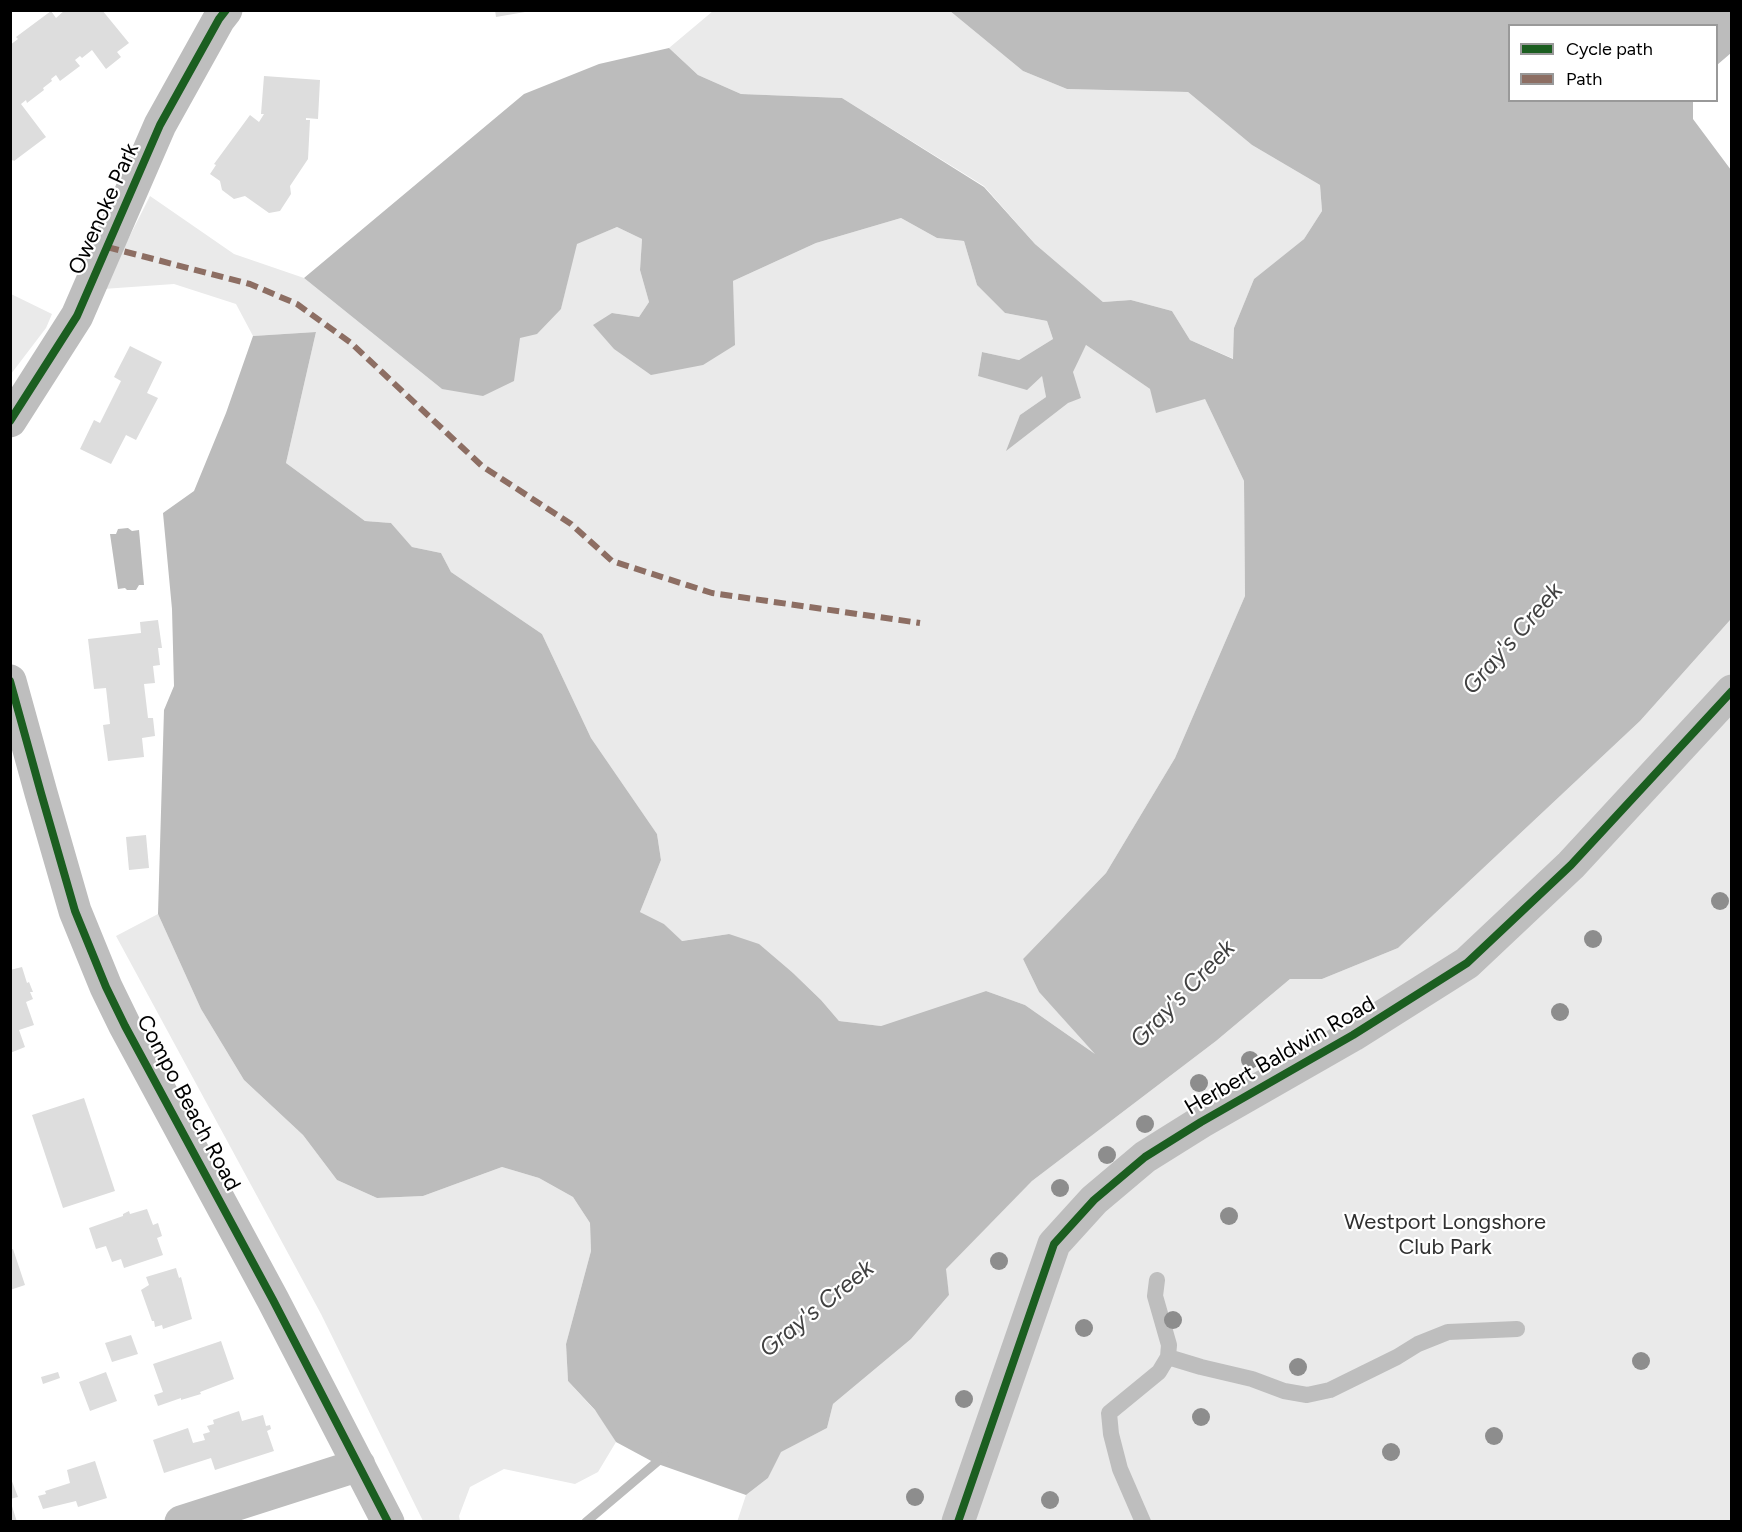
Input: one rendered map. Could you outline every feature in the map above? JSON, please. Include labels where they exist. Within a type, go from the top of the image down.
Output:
[{"type":"street","name":"Owenoke Park","points":[[10,421],[77,316],[160,125],[226,10]]},
{"type":"street","name":"Compo Beach Road","points":[[10,681],[75,911],[106,987],[388,1521]]},
{"type":"street","name":"Herbert Baldwin Road","points":[[958,1521],[1054,1244],[1094,1200],[1145,1157],[1201,1122],[1353,1035],[1467,963],[1571,865],[1731,691]]},
{"type":"street","points":[[181,1521],[359,1465]]},
{"type":"lane","points":[[1143,1521],[1120,1469],[1111,1434],[1109,1413],[1159,1372],[1168,1357],[1169,1344],[1155,1296],[1157,1280]]},
{"type":"lane","points":[[1168,1357],[1252,1379],[1284,1391],[1307,1395],[1330,1390],[1418,1344],[1448,1332],[1517,1329]]},
{"type":"green space","points":[[713,11],[950,11],[1023,71],[1067,89],[1188,92],[1252,145],[1320,185],[1322,211],[1304,239],[1254,279],[1234,328],[1234,359],[1190,340],[1172,311],[1131,300],[1103,302],[1035,244],[984,186],[842,98],[741,94],[698,75],[669,48]]},
{"type":"green space","points":[[150,196],[234,254],[304,278],[442,389],[561,309],[576,244],[617,227],[642,239],[640,270],[649,302],[639,317],[612,313],[614,349],[733,281],[816,243],[901,218],[937,238],[964,241],[977,285],[1005,313],[1047,321],[1053,339],[1019,360],[982,352],[978,376],[1042,375],[1046,397],[1020,415],[1081,398],[1072,372],[1086,345],[1150,389],[1205,399],[1244,481],[1245,596],[1175,758],[1106,873],[1023,959],[1039,992],[1098,1056],[1025,1005],[986,991],[881,1026],[839,1021],[793,973],[729,934],[681,941],[664,924],[640,912],[661,860],[657,834],[591,738],[542,634],[451,572],[441,553],[412,547],[391,523],[365,521],[286,463],[316,332],[253,336],[236,304],[174,284],[103,289]]},
{"type":"green space","points":[[11,294],[52,314],[46,328],[11,374]]},
{"type":"green space","name":"Westport Longshore Club Park","points":[[1731,619],[1731,1521],[737,1522],[746,1495],[768,1478],[780,1452],[827,1428],[833,1404],[911,1339],[949,1295],[945,1269],[1032,1181],[1216,1041],[1290,979],[1322,979],[1398,948],[1640,721]]},
{"type":"green space","points":[[158,914],[201,1009],[244,1080],[303,1135],[337,1180],[377,1198],[423,1196],[502,1167],[539,1178],[573,1197],[590,1223],[591,1251],[566,1344],[568,1381],[600,1416],[616,1442],[598,1472],[575,1484],[504,1469],[470,1487],[459,1516],[460,1521],[423,1521],[321,1314],[116,936]]},
{"type":"water","points":[[950,11],[1731,11],[1731,53],[1718,64],[1718,24],[1508,24],[1508,102],[1693,102],[1693,119],[1731,170],[1731,619],[1640,721],[1398,948],[1322,979],[1290,979],[1216,1041],[1032,1181],[946,1269],[949,1295],[911,1339],[833,1404],[827,1428],[781,1452],[768,1478],[746,1495],[655,1463],[616,1442],[595,1410],[568,1381],[566,1344],[591,1251],[590,1223],[573,1197],[539,1178],[502,1167],[423,1196],[377,1198],[337,1180],[303,1135],[244,1080],[201,1009],[158,914],[164,710],[174,686],[172,609],[163,513],[194,491],[226,413],[253,336],[316,332],[286,463],[365,521],[391,523],[412,547],[441,553],[451,572],[542,634],[591,738],[657,834],[661,860],[640,912],[664,924],[682,941],[729,934],[759,944],[793,973],[839,1021],[881,1026],[986,991],[1025,1005],[1095,1054],[1039,992],[1023,959],[1106,873],[1175,758],[1245,596],[1244,481],[1205,399],[1156,413],[1150,389],[1086,345],[1073,372],[1081,398],[1068,403],[1006,451],[1020,415],[1046,397],[1042,376],[1027,390],[978,376],[982,352],[1019,360],[1053,339],[1047,321],[1005,313],[977,285],[964,241],[937,238],[901,218],[816,243],[733,281],[735,345],[703,365],[651,375],[614,349],[593,325],[612,313],[639,317],[649,302],[640,270],[642,239],[617,227],[577,244],[561,309],[537,334],[520,338],[514,381],[483,396],[442,389],[304,278],[524,94],[599,64],[669,48],[698,75],[741,94],[842,98],[984,187],[1035,244],[1103,302],[1131,300],[1172,311],[1190,340],[1233,359],[1234,328],[1254,279],[1304,239],[1322,211],[1320,185],[1252,145],[1188,92],[1067,89],[1023,71]]},
{"type":"water","points":[[128,528],[132,531],[139,530],[144,585],[139,585],[136,590],[118,589],[110,534],[116,534],[118,529]]},
{"type":"building","points":[[65,10],[102,10],[129,43],[117,52],[121,57],[106,69],[92,50],[82,58],[80,56],[75,60],[80,66],[60,81],[56,75],[43,88],[44,90],[27,103],[26,100],[21,104],[46,137],[10,162],[10,45],[18,39],[16,37],[51,11],[56,18]]},
{"type":"building","points":[[495,10],[525,10],[525,12],[496,17]]},
{"type":"building","points":[[264,76],[320,80],[318,119],[306,118],[310,120],[308,159],[290,186],[291,194],[280,211],[269,213],[245,196],[234,199],[222,190],[220,181],[210,174],[216,165],[214,164],[250,115],[259,122],[264,114],[261,114]]},
{"type":"building","points":[[130,346],[162,362],[147,393],[158,398],[136,440],[126,435],[111,464],[80,449],[94,420],[100,423],[121,381],[114,377]]},
{"type":"building","points":[[158,620],[162,648],[158,648],[160,665],[153,666],[155,683],[144,684],[148,718],[153,718],[155,736],[142,738],[144,757],[108,761],[103,725],[110,724],[106,688],[94,689],[88,639],[141,633],[140,622]]},
{"type":"building","points":[[146,835],[149,868],[129,870],[126,837]]},
{"type":"building","points":[[22,967],[27,983],[29,982],[33,992],[30,992],[33,999],[26,1002],[34,1025],[19,1030],[25,1047],[10,1053],[10,970]]},
{"type":"building","points":[[84,1098],[115,1191],[63,1208],[32,1115]]},
{"type":"building","points":[[147,1209],[153,1225],[158,1223],[162,1236],[157,1238],[163,1255],[124,1268],[121,1259],[112,1262],[106,1246],[96,1249],[89,1228],[123,1216],[129,1211],[130,1214]]},
{"type":"building","points":[[13,1249],[25,1285],[10,1290],[10,1250]]},
{"type":"building","points":[[176,1268],[179,1278],[181,1277],[192,1319],[163,1329],[162,1325],[155,1327],[141,1290],[149,1285],[146,1277]]},
{"type":"building","points":[[131,1335],[138,1354],[112,1362],[105,1343]]},
{"type":"building","points":[[221,1341],[234,1379],[200,1392],[201,1394],[158,1406],[154,1395],[163,1392],[153,1364]]},
{"type":"building","points":[[58,1372],[60,1378],[43,1384],[41,1377]]},
{"type":"building","points":[[106,1372],[117,1401],[90,1411],[79,1382]]},
{"type":"building","points":[[239,1411],[242,1421],[263,1415],[266,1426],[270,1425],[271,1429],[267,1431],[274,1451],[215,1470],[211,1458],[164,1473],[153,1440],[188,1428],[193,1443],[205,1440],[203,1434],[210,1432],[207,1426],[214,1424],[213,1420]]},
{"type":"building","points":[[95,1461],[107,1498],[78,1507],[76,1501],[43,1509],[38,1496],[46,1494],[45,1491],[70,1483],[67,1470]]},
{"type":"building","points":[[10,1476],[18,1497],[10,1499]]},
{"type":"building","points":[[11,1503],[17,1522],[10,1522]]},
{"type":"waterway","name":"Gray's Creek","points":[[586,1522],[664,1456]]},
{"type":"marked path","points":[[107,247],[250,284],[297,304],[351,343],[482,466],[571,524],[612,561],[712,593],[920,623]]},
{"type":"cycle path","points":[[10,421],[77,316],[160,125],[226,10]]},
{"type":"cycle path","points":[[10,681],[75,911],[106,987],[388,1522]]},
{"type":"cycle path","points":[[958,1522],[1054,1244],[1094,1200],[1145,1157],[1201,1122],[1353,1035],[1467,963],[1571,865],[1732,691]]}]
